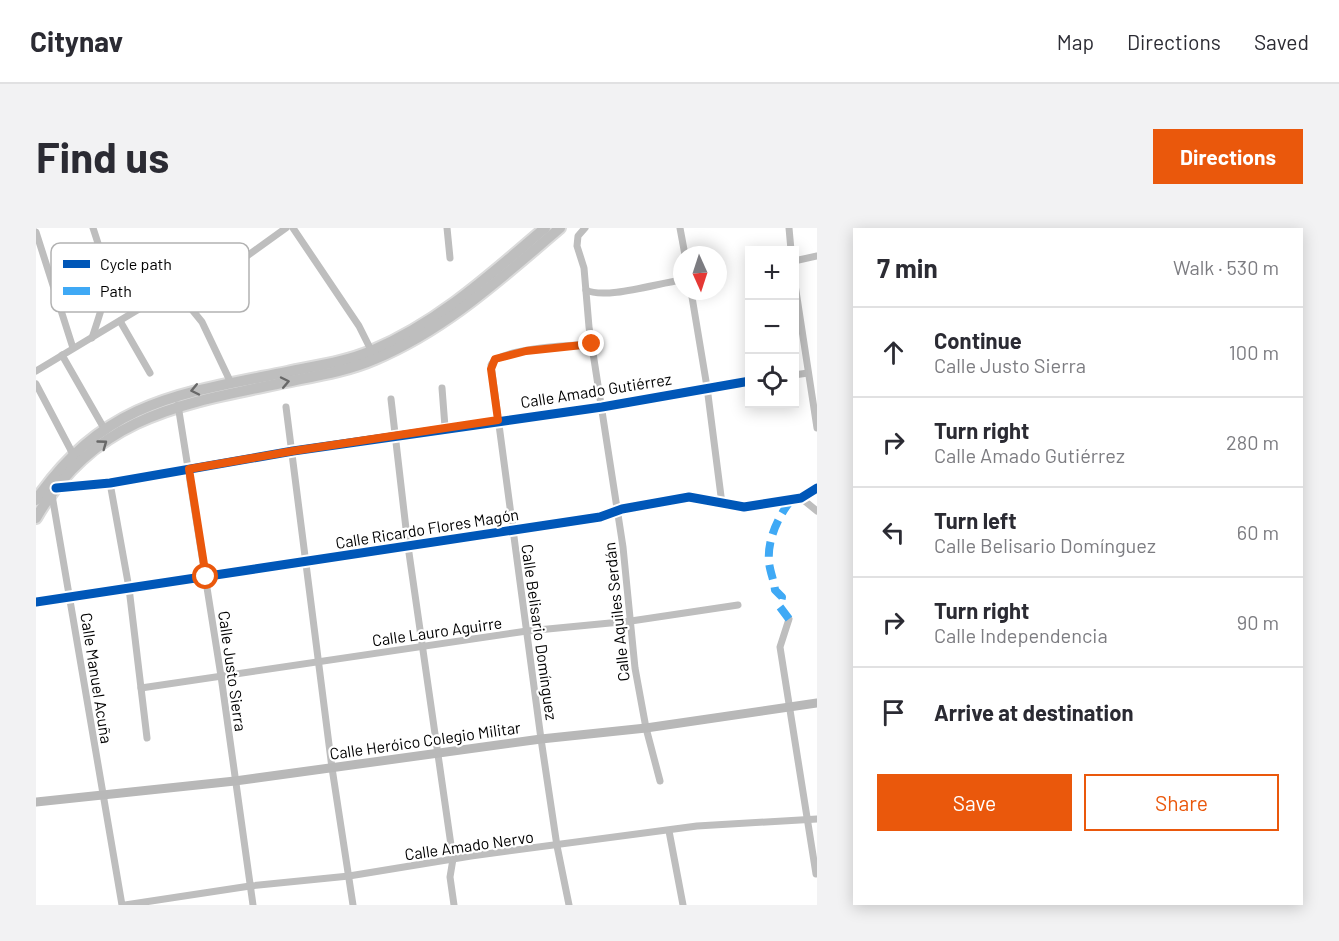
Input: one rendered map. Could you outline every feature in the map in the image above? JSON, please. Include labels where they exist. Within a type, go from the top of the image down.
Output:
[{"type":"main road","points":[[36,500],[74,456],[105,430],[160,400],[194,390],[373,355],[442,314],[545,228]]},
{"type":"main road","points":[[36,518],[54,492],[80,463],[111,438],[143,419],[178,405],[336,372],[427,334],[449,320],[560,228]]},
{"type":"main road","name":"Calle Heróico Colegio Militar","points":[[36,802],[235,781],[541,739],[646,728],[817,703]]},
{"type":"street","points":[[93,228],[98,243]]},
{"type":"street","points":[[249,255],[286,228]]},
{"type":"street","points":[[293,228],[359,326],[373,355]]},
{"type":"street","points":[[447,228],[450,258]]},
{"type":"street","name":"Calle Aquiles Serdán","points":[[585,228],[577,241],[618,510],[638,692],[660,781]]},
{"type":"street","points":[[680,228],[683,246]]},
{"type":"street","points":[[789,228],[791,246]]},
{"type":"street","points":[[36,232],[51,279]]},
{"type":"street","points":[[799,260],[817,256]]},
{"type":"street","points":[[586,290],[596,294],[611,294],[673,282]]},
{"type":"street","points":[[692,300],[707,387],[722,504]]},
{"type":"street","points":[[798,300],[817,428]]},
{"type":"street","points":[[62,312],[73,348]]},
{"type":"street","points":[[92,338],[99,312]]},
{"type":"street","points":[[36,369],[136,312]]},
{"type":"street","points":[[194,312],[202,322],[231,383]]},
{"type":"street","points":[[120,321],[150,373]]},
{"type":"street","name":"Calle Belisario Domínguez","points":[[569,905],[557,846],[541,739],[512,531],[492,362],[526,351],[592,344]]},
{"type":"street","points":[[62,355],[105,430]]},
{"type":"street","points":[[799,374],[808,373]]},
{"type":"street","name":"Calle Amado Gutiérrez","points":[[54,492],[293,451],[446,427],[602,407],[745,382]]},
{"type":"street","points":[[36,384],[74,456]]},
{"type":"street","points":[[442,388],[446,427]]},
{"type":"street","points":[[391,399],[408,546],[453,859],[450,877],[454,905]]},
{"type":"street","name":"Calle Justo Sierra","points":[[178,405],[221,676],[253,905]]},
{"type":"street","points":[[285,407],[293,451],[332,768],[353,905]]},
{"type":"street","points":[[110,483],[129,588],[147,738]]},
{"type":"street","name":"Calle Ricardo Flores Magón","points":[[36,602],[600,517],[618,510],[689,497],[744,507],[801,498],[817,488]]},
{"type":"street","name":"Calle Manuel Acuña","points":[[54,492],[101,794],[123,905]]},
{"type":"street","points":[[801,498],[817,511]]},
{"type":"street","name":"Calle Lauro Aguirre","points":[[141,688],[527,631],[631,621],[738,606]]},
{"type":"street","points":[[789,619],[780,647],[816,874]]},
{"type":"street","name":"Calle Amado Nervo","points":[[123,905],[250,886],[349,876],[453,859],[717,824],[817,819]]},
{"type":"street","points":[[669,831],[683,905]]},
{"type":"marked path","points":[[789,619],[780,607],[782,597],[775,590],[769,554],[774,529],[791,500]]},
{"type":"cycle path","points":[[56,488],[110,483],[293,451],[602,407],[745,382]]},
{"type":"cycle path","points":[[36,602],[600,517],[622,509],[689,497],[744,507],[801,498],[817,488]]},
{"type":"route","points":[[206,577],[189,469],[498,420],[491,369],[495,359],[526,351],[592,344]]}]
